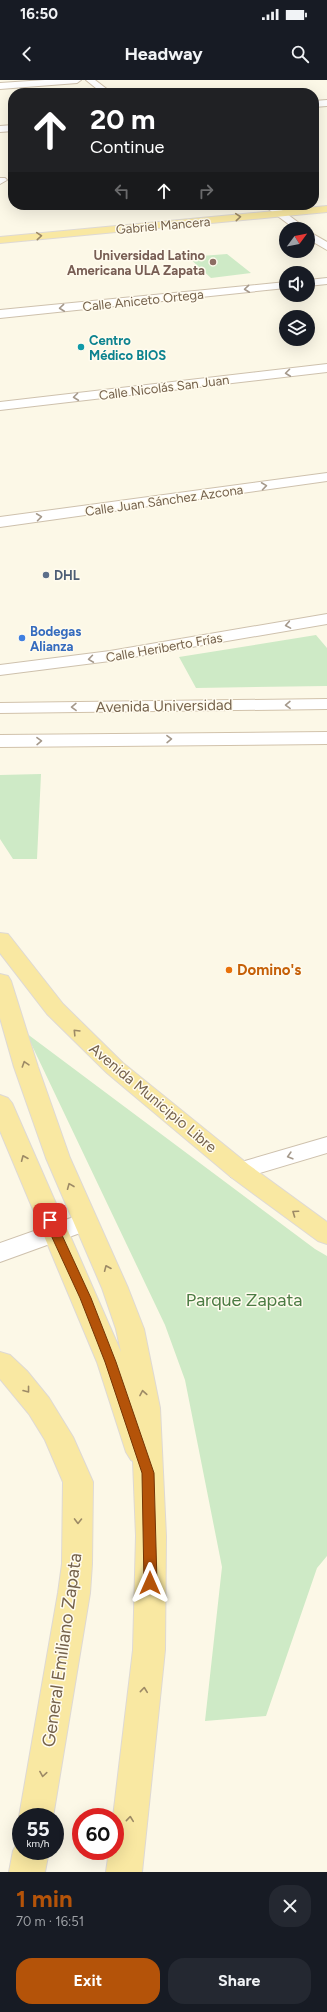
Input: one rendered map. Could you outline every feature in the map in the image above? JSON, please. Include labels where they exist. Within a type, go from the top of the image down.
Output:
[{"type":"main road","name":"Gabriel Mancera","points":[[0,240],[318,210]]},
{"type":"main road","name":"Avenida Municipio Libre","points":[[0,939],[55,1009],[82,1038],[240,1171],[327,1235]]},
{"type":"main road","points":[[0,981],[26,1067],[58,1158],[115,1288],[130,1329],[146,1408],[151,1536],[149,1650],[124,1872]]},
{"type":"main road","points":[[0,1103],[55,1233],[85,1298],[111,1362],[148,1473]]},
{"type":"main road","name":"General Emiliano Zapata","points":[[0,1362],[17,1378],[39,1406],[58,1437],[78,1482],[77,1564],[74,1593],[38,1808]]},
{"type":"main road","points":[[27,1872],[29,1860]]},
{"type":"street","points":[[0,86],[77,80]]},
{"type":"street","points":[[90,80],[101,88]]},
{"type":"street","points":[[275,210],[292,222]]},
{"type":"street","points":[[315,239],[327,247]]},
{"type":"street","points":[[315,282],[327,281]]},
{"type":"street","name":"Calle Aniceto Ortega","points":[[0,314],[279,286]]},
{"type":"street","name":"Calle Nicolás San Juan","points":[[0,406],[327,368]]},
{"type":"street","name":"Calle Juan Sánchez Azcona","points":[[0,522],[327,477]]},
{"type":"street","name":"Calle Heriberto Frías","points":[[0,670],[110,656],[327,619]]},
{"type":"street","name":"Avenida Universidad","points":[[0,708],[327,704]]},
{"type":"street","points":[[0,741],[327,738]]},
{"type":"street","points":[[240,1171],[327,1145]]},
{"type":"street","points":[[0,1253],[85,1222]]},
{"type":"green space","points":[[227,254],[251,273],[211,278],[188,257]]},
{"type":"green space","points":[[316,635],[327,648],[327,686],[196,688],[179,657]]},
{"type":"green space","points":[[41,774],[37,859],[13,859],[0,839],[0,775]]},
{"type":"green space","name":"Parque Zapata","points":[[26,1033],[315,1249],[327,1256],[327,1556],[317,1568],[266,1716],[205,1721],[222,1567],[185,1380],[165,1325]]},
{"type":"place","name":"Universidad Latino Americana ULA Zapata","points":[[213,262]]},
{"type":"place","name":"Centro Médico BIOS","points":[[81,347]]},
{"type":"place","name":"DHL","points":[[46,575]]},
{"type":"place","name":"Bodegas Alianza","points":[[22,638]]},
{"type":"place","name":"Domino's","points":[[229,970]]},
{"type":"route","points":[[50,1220],[85,1298],[111,1362],[124,1405],[148,1473],[151,1536],[150,1583]]}]
